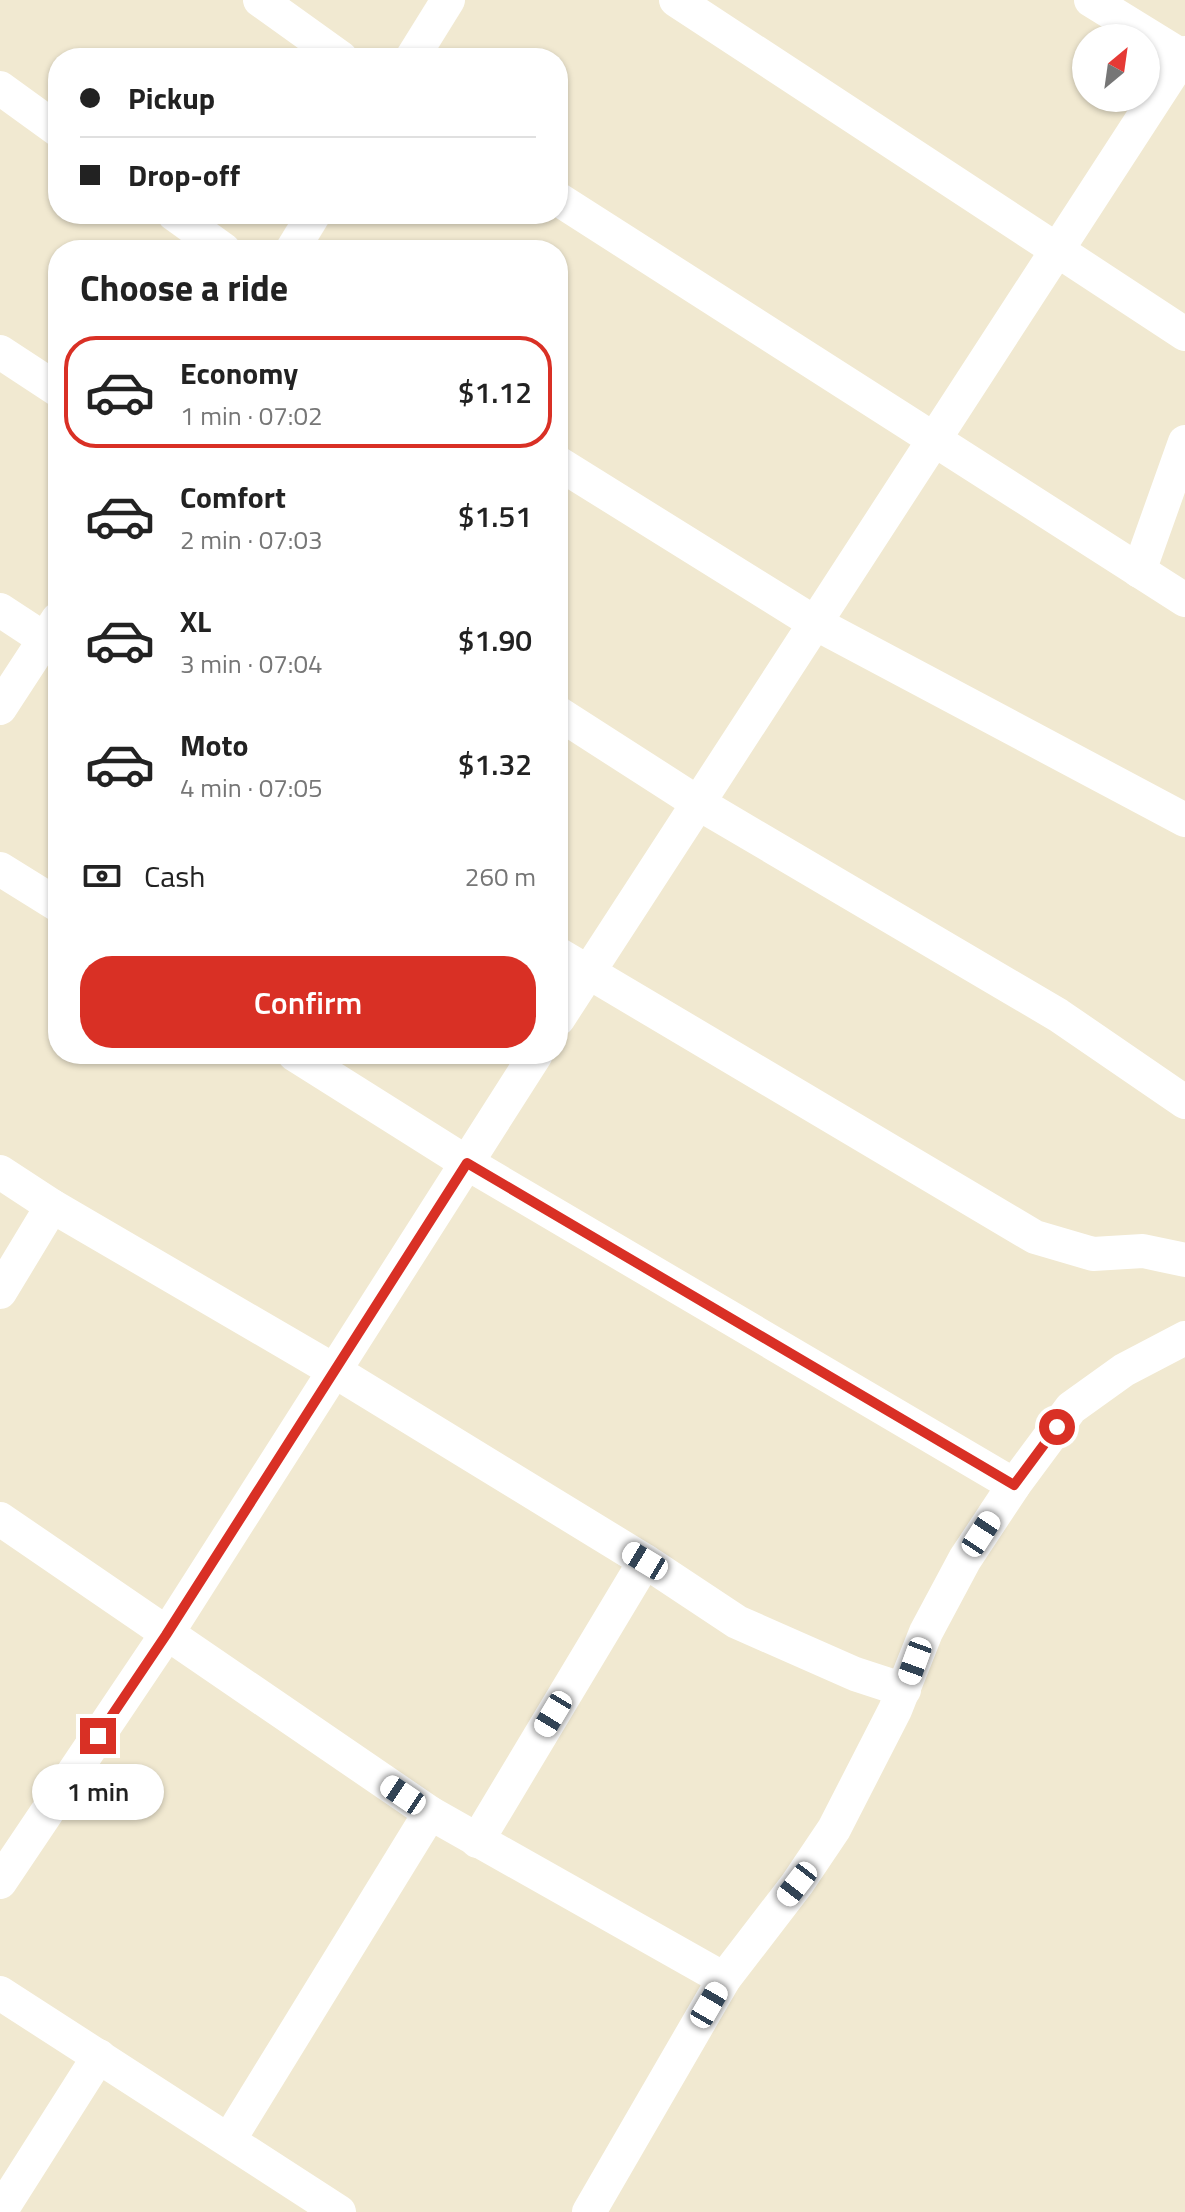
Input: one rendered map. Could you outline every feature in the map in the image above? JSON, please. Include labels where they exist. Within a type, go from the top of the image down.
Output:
[{"type":"street","points":[[260,0],[327,48]]},
{"type":"street","points":[[418,48],[448,0]]},
{"type":"street","points":[[676,0],[1185,334]]},
{"type":"street","points":[[568,1003],[1184,56],[1091,0]]},
{"type":"street","points":[[0,88],[48,123]]},
{"type":"street","points":[[568,205],[1185,600]]},
{"type":"street","points":[[188,224],[210,240]]},
{"type":"street","points":[[0,352],[48,383]]},
{"type":"street","points":[[1139,571],[1185,442]]},
{"type":"street","points":[[568,469],[815,623],[1185,820]]},
{"type":"street","points":[[0,610],[48,632]]},
{"type":"street","points":[[0,708],[48,643]]},
{"type":"street","points":[[568,719],[698,803],[1058,1015],[1185,1102]]},
{"type":"street","points":[[0,869],[48,899]]},
{"type":"street","points":[[568,960],[1035,1237],[1093,1254],[1143,1251],[1185,1260]]},
{"type":"street","points":[[310,1064],[467,1163],[1014,1485]]},
{"type":"street","points":[[0,1882],[166,1635],[530,1064]]},
{"type":"street","points":[[0,1172],[52,1206],[333,1370],[645,1561],[737,1622],[855,1674],[904,1690]]},
{"type":"street","points":[[0,1292],[52,1206]]},
{"type":"street","points":[[589,2212],[724,1979],[797,1884],[834,1829],[904,1690],[926,1632],[965,1559],[1014,1485],[1071,1408],[1124,1370],[1185,1338]]},
{"type":"street","points":[[0,1519],[430,1813],[724,1979]]},
{"type":"street","points":[[477,1841],[645,1561]]},
{"type":"street","points":[[229,2140],[430,1813]]},
{"type":"street","points":[[0,1993],[339,2212]]},
{"type":"street","points":[[0,2212],[99,2056]]},
{"type":"shaded area","points":[[0,0],[1185,0],[1185,2212],[0,2212]]},
{"type":"route","points":[[98,1736],[166,1635],[467,1163],[1014,1485],[1057,1427]]}]
